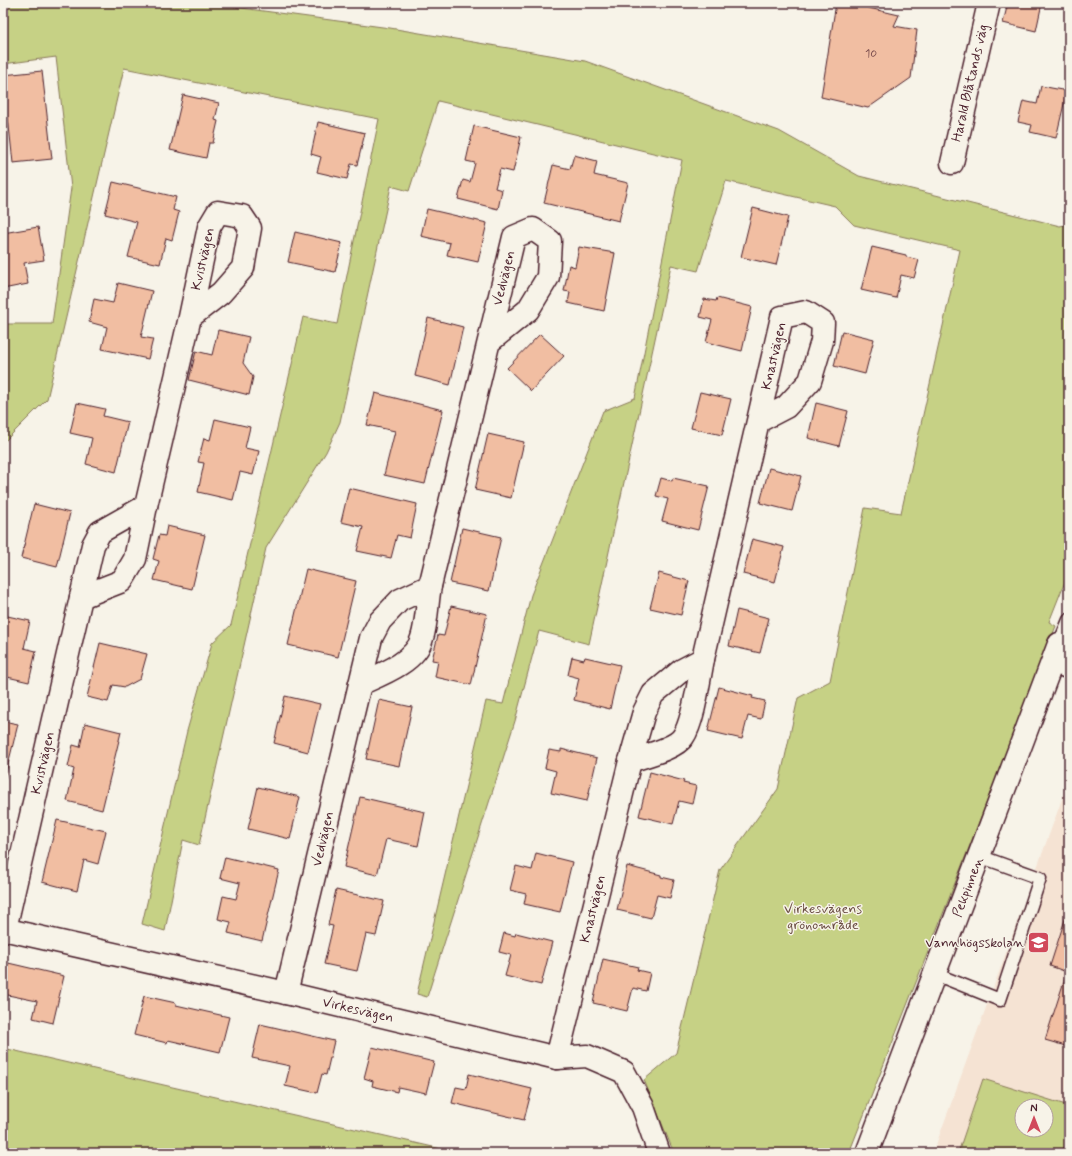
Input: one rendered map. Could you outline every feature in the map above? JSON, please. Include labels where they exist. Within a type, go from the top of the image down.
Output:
[{"type":"street","name":"Harald Blåtands väg","points":[[952,163],[989,3]]},
{"type":"street","name":"Knastvägen","points":[[630,760],[666,749],[683,738],[691,719],[703,659],[782,316],[806,312],[822,323],[822,341],[810,381],[786,407],[759,421]]},
{"type":"street","points":[[82,596],[122,581],[135,559],[190,317]]},
{"type":"street","points":[[360,684],[391,670],[415,653],[422,639],[430,586],[489,342]]},
{"type":"street","name":"Kvistvägen","points":[[4,929],[93,546],[100,532],[146,506]]},
{"type":"street","name":"Vedvägen","points":[[286,993],[371,638],[380,621],[400,600],[430,586]]},
{"type":"street","name":"Knastvägen","points":[[557,1058],[630,760],[644,712],[653,694],[682,670],[703,659]]},
{"type":"street","name":"Pekpinnen","points":[[867,1153],[979,856],[1061,659]]},
{"type":"street","name":"Virkesvägen","points":[[4,929],[286,993],[557,1058],[586,1056],[624,1072],[643,1107],[660,1153]]},
{"type":"lane","points":[[1061,659],[1069,620]]},
{"type":"lane","points":[[935,974],[1000,1000],[1040,878],[979,856]]},
{"type":"shaded area","name":"Vannhögsskolan","points":[[1069,780],[1069,1153],[933,1153]]},
{"type":"green space","name":"Virkesvägens grönområde","points":[[3,3],[204,3],[390,28],[585,61],[779,131],[859,176],[1060,226],[1069,224],[1069,574],[1049,622],[1056,626],[849,1153],[674,1153],[644,1080],[676,1053],[720,870],[778,789],[798,698],[830,681],[865,508],[901,513],[960,250],[854,225],[835,206],[726,181],[698,271],[671,265],[589,644],[539,631],[515,721],[427,997],[417,994],[486,701],[503,704],[531,595],[603,411],[635,398],[682,160],[438,101],[409,191],[391,186],[340,422],[326,452],[266,548],[199,845],[183,840],[165,931],[142,924],[187,731],[212,643],[231,625],[303,317],[337,324],[379,119],[124,68],[47,399],[3,443],[3,324],[52,324],[71,188],[56,57],[3,64]]},
{"type":"green space","points":[[3,1048],[459,1153],[3,1153]]},
{"type":"green space","points":[[983,1079],[1044,1098],[1014,1098],[1014,1138],[1054,1138],[1054,1101],[1069,1106],[1069,1153],[958,1153]]},
{"type":"building","points":[[836,3],[847,3],[899,15],[894,26],[917,30],[911,78],[868,108],[821,97]]},
{"type":"building","points":[[1008,3],[1042,3],[1036,31],[1003,23]]},
{"type":"building","points":[[42,71],[52,159],[13,163],[8,117],[3,117],[3,75]]},
{"type":"building","points":[[1041,86],[1067,91],[1056,138],[1030,132],[1032,125],[1018,122],[1023,101],[1037,104]]},
{"type":"building","points":[[183,95],[219,103],[215,120],[218,121],[213,143],[209,143],[206,158],[170,150]]},
{"type":"building","points":[[318,122],[365,133],[357,165],[351,164],[347,179],[317,172],[321,157],[311,154]]},
{"type":"building","points":[[474,126],[521,137],[513,172],[500,169],[495,188],[502,190],[498,209],[458,199],[463,180],[470,182],[475,163],[466,161]]},
{"type":"building","points":[[574,155],[597,161],[594,175],[628,183],[619,221],[544,203],[553,165],[570,169]]},
{"type":"building","points":[[113,182],[176,197],[173,210],[179,212],[172,240],[166,238],[160,264],[128,257],[137,222],[105,214]]},
{"type":"building","points":[[753,208],[788,217],[776,265],[741,257]]},
{"type":"building","points":[[427,209],[487,223],[478,262],[447,255],[450,243],[421,236]]},
{"type":"building","points":[[38,227],[44,260],[24,263],[28,284],[3,289],[3,233]]},
{"type":"building","points":[[295,232],[342,243],[335,272],[288,262]]},
{"type":"building","points":[[579,247],[615,253],[604,311],[568,303],[570,292],[564,291],[569,265],[575,267]]},
{"type":"building","points":[[872,247],[906,255],[906,257],[919,260],[914,278],[901,275],[896,298],[861,290]]},
{"type":"building","points":[[118,283],[152,291],[141,337],[153,339],[148,359],[102,349],[107,327],[89,322],[94,299],[113,303]]},
{"type":"building","points":[[717,298],[752,307],[742,351],[706,342],[712,320],[700,317],[704,299],[716,301]]},
{"type":"building","points":[[428,318],[463,327],[450,385],[415,376]]},
{"type":"building","points":[[218,330],[249,337],[243,363],[253,377],[249,395],[189,380],[196,351],[212,355]]},
{"type":"building","points":[[842,331],[874,339],[865,374],[834,366]]},
{"type":"building","points":[[540,334],[564,356],[531,391],[507,368]]},
{"type":"building","points":[[700,392],[731,399],[722,435],[691,428]]},
{"type":"building","points":[[375,393],[443,410],[425,484],[384,475],[395,431],[367,425]]},
{"type":"building","points":[[77,403],[105,409],[103,416],[128,422],[116,472],[86,464],[92,438],[70,433]]},
{"type":"building","points":[[816,403],[848,411],[839,446],[808,438]]},
{"type":"building","points":[[215,419],[250,427],[245,448],[259,451],[253,475],[240,472],[233,500],[198,492],[204,463],[198,462],[204,438],[210,440]]},
{"type":"building","points":[[488,434],[524,442],[511,498],[475,490]]},
{"type":"building","points":[[769,468],[801,476],[792,511],[760,503]]},
{"type":"building","points":[[661,478],[672,481],[673,478],[709,486],[698,530],[662,521],[668,499],[656,496]]},
{"type":"building","points":[[349,488],[417,504],[410,538],[397,535],[391,558],[357,551],[363,527],[341,522]]},
{"type":"building","points":[[34,504],[70,513],[57,567],[21,558]]},
{"type":"building","points":[[167,526],[205,535],[192,589],[154,580],[159,561],[153,559],[159,535],[165,536]]},
{"type":"building","points":[[462,528],[501,537],[489,591],[450,583]]},
{"type":"building","points":[[752,539],[784,547],[775,582],[743,574]]},
{"type":"building","points":[[306,569],[356,581],[338,657],[288,645]]},
{"type":"building","points":[[659,573],[689,581],[681,615],[650,608]]},
{"type":"building","points":[[451,606],[487,614],[471,685],[435,677],[438,661],[432,660],[438,635],[444,636]]},
{"type":"building","points":[[737,610],[769,618],[760,653],[729,646]]},
{"type":"building","points":[[3,615],[30,621],[24,648],[36,651],[29,682],[3,676]]},
{"type":"building","points":[[100,643],[147,654],[140,679],[125,687],[113,685],[108,702],[87,697]]},
{"type":"building","points":[[572,657],[584,660],[585,657],[620,665],[610,709],[574,700],[579,678],[568,675]]},
{"type":"building","points":[[719,687],[753,696],[752,698],[765,701],[761,719],[748,716],[742,739],[708,731]]},
{"type":"building","points":[[285,696],[320,704],[308,752],[274,743]]},
{"type":"building","points":[[379,700],[412,707],[399,766],[366,759]]},
{"type":"building","points":[[3,721],[18,724],[4,781],[3,781]]},
{"type":"building","points":[[85,723],[121,732],[102,810],[67,801],[74,769],[68,767],[73,745],[80,747]]},
{"type":"building","points":[[561,749],[597,758],[587,801],[551,793],[556,771],[545,768],[549,750],[561,752]]},
{"type":"building","points":[[650,772],[684,781],[683,783],[696,786],[692,804],[679,801],[673,824],[639,816]]},
{"type":"building","points":[[258,787],[300,797],[290,839],[248,829]]},
{"type":"building","points":[[360,797],[425,812],[418,846],[386,839],[377,875],[344,867]]},
{"type":"building","points":[[57,820],[106,831],[98,864],[84,860],[77,891],[42,882]]},
{"type":"building","points":[[536,853],[572,862],[560,912],[524,904],[526,894],[510,890],[516,866],[532,870]]},
{"type":"building","points":[[225,857],[279,870],[262,941],[228,933],[231,922],[218,919],[223,896],[236,899],[240,883],[220,878]]},
{"type":"building","points":[[627,866],[674,880],[670,898],[657,895],[651,918],[617,910]]},
{"type":"building","points":[[336,890],[384,901],[376,936],[366,934],[357,971],[324,964],[333,926],[328,925]]},
{"type":"building","points":[[1069,907],[1069,1047],[1045,1040],[1067,972],[1050,966]]},
{"type":"building","points":[[504,933],[515,936],[516,933],[552,942],[541,985],[505,976],[511,955],[499,952]]},
{"type":"building","points":[[603,959],[638,967],[637,970],[650,973],[646,991],[633,988],[627,1011],[593,1003]]},
{"type":"building","points":[[4,962],[64,976],[53,1023],[33,1018],[37,1001],[3,994]]},
{"type":"building","points":[[144,996],[229,1017],[220,1052],[168,1040],[167,1043],[134,1035]]},
{"type":"building","points":[[260,1024],[334,1041],[326,1075],[322,1074],[317,1093],[285,1086],[290,1066],[252,1058]]},
{"type":"building","points":[[372,1047],[434,1062],[426,1093],[398,1087],[397,1092],[372,1086],[373,1081],[364,1078]]},
{"type":"building","points":[[469,1074],[532,1089],[524,1120],[452,1103],[456,1087],[466,1089]]},
{"type":"place","name":"Vannhögsskolan","points":[[1039,943]]}]
